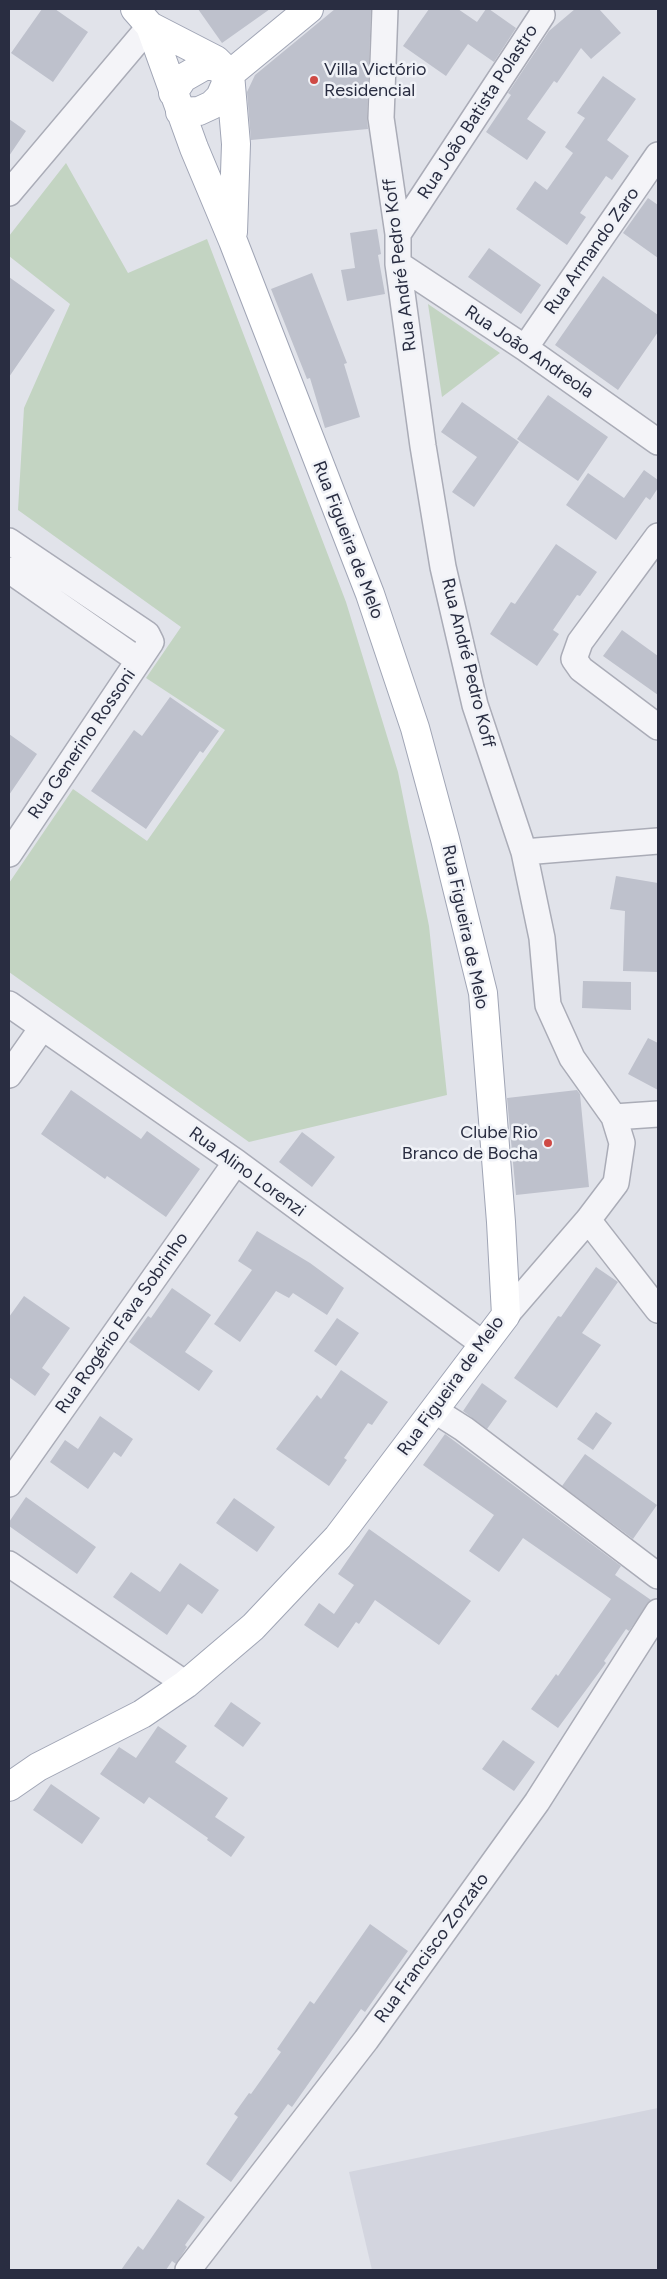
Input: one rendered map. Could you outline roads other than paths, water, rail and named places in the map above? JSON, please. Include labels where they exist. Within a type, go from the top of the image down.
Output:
[{"type":"main road","points":[[230,74],[213,66],[204,66],[195,70],[184,78],[177,102],[199,112],[212,105],[223,92],[230,74],[308,9]]},
{"type":"main road","points":[[142,18],[216,60],[230,74]]},
{"type":"main road","name":"Rua Figueira de Melo","points":[[9,1786],[38,1767],[142,1714],[186,1684],[253,1628],[338,1537],[506,1315],[501,1222],[482,993],[416,728],[370,594],[233,240],[142,18]]},
{"type":"main road","name":"Rua Figueira de Melo","points":[[230,74],[236,144],[233,240]]},
{"type":"street","name":"Rua André Pedro Koff","points":[[385,9],[381,118],[398,234],[398,264],[423,446],[443,567],[475,705],[524,852],[542,938],[548,1005],[572,1058],[614,1117],[622,1143],[616,1183],[588,1220],[506,1315]]},
{"type":"street","name":"Rua João Batista Polastro","points":[[398,234],[542,16]]},
{"type":"street","points":[[9,194],[142,18]]},
{"type":"street","name":"Rua Armando Zaro","points":[[525,348],[658,155]]},
{"type":"street","name":"Rua João Andreola","points":[[398,264],[525,348],[658,442]]},
{"type":"street","points":[[658,536],[580,642],[574,659],[581,669],[658,727]]},
{"type":"street","name":"Rua Generino Rossoni","points":[[9,541],[147,634],[151,642],[18,821],[9,854]]},
{"type":"street","points":[[9,570],[138,660]]},
{"type":"street","points":[[524,852],[658,840]]},
{"type":"street","name":"Rua Alino Lorenzi","points":[[9,1004],[236,1162],[483,1344]]},
{"type":"street","points":[[9,1075],[42,1028]]},
{"type":"street","points":[[614,1117],[658,1114]]},
{"type":"street","name":"Rua Rogério Fava Sobrinho","points":[[9,1484],[236,1162]]},
{"type":"street","points":[[588,1220],[658,1310]]},
{"type":"street","points":[[434,1410],[464,1430],[658,1576]]},
{"type":"street","points":[[9,1564],[186,1684]]},
{"type":"street","name":"Rua Francisco Zorzato","points":[[188,2270],[366,2040],[537,1802],[658,1612]]},
{"type":"place","name":"Villa Victório Residencial","points":[[314,80]]},
{"type":"place","name":"Clube Rio Branco de Bocha","points":[[548,1143]]}]
